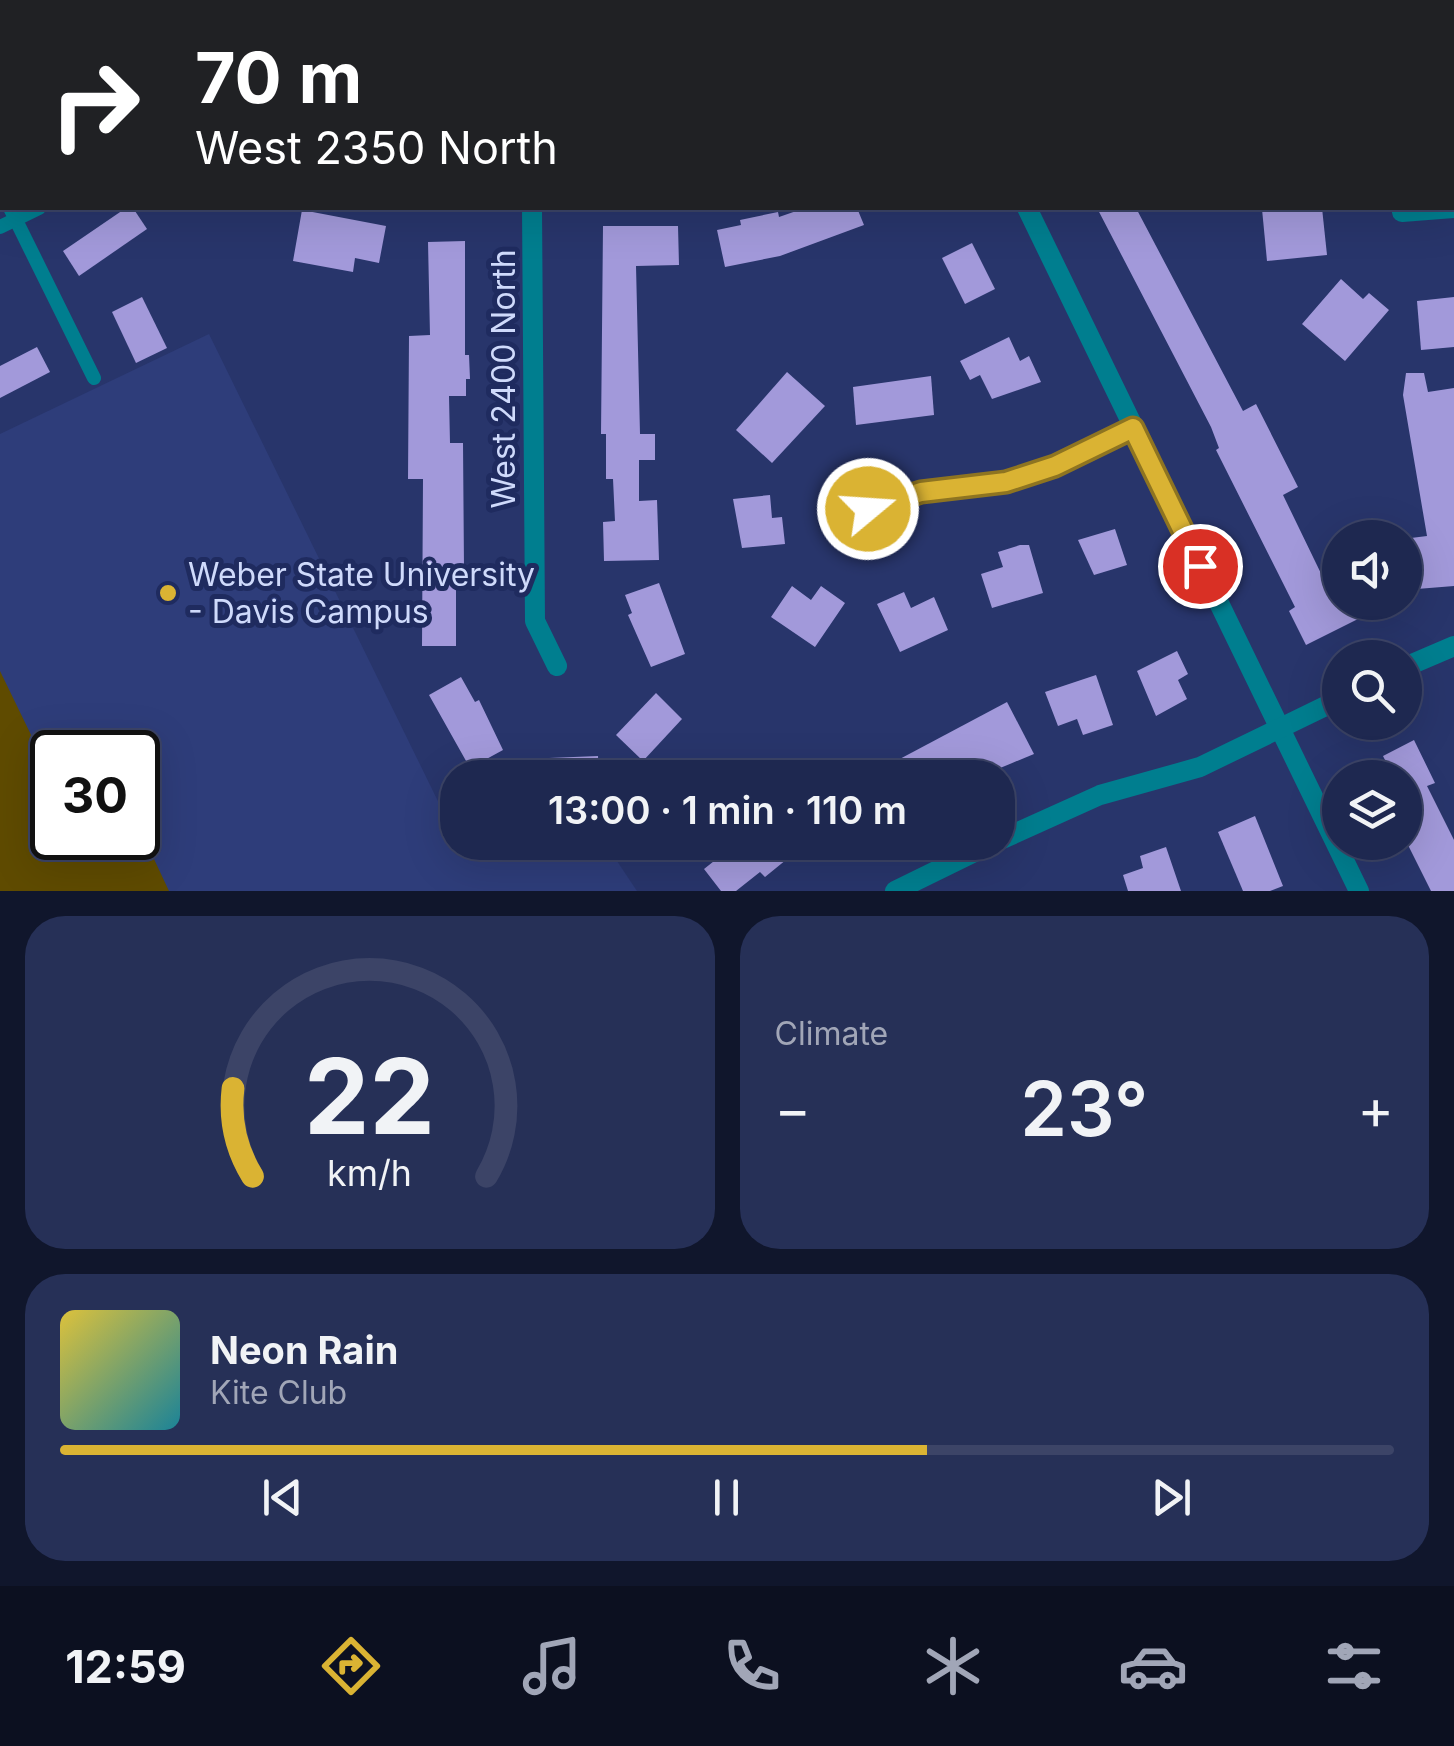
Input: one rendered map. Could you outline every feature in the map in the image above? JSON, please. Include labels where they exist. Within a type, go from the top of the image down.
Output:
[{"type":"street","name":"West 2400 North","points":[[532,210],[536,621],[557,666]]},
{"type":"street","points":[[1028,210],[1359,891]]},
{"type":"street","points":[[1402,212],[1428,210]]},
{"type":"street","points":[[868,509],[921,492],[1006,482],[1055,466],[1133,428]]},
{"type":"street","points":[[1422,660],[1454,646]]},
{"type":"street","points":[[1015,833],[1100,795],[1200,767],[1322,708]]},
{"type":"street","points":[[895,891],[959,860]]},
{"type":"lane","points":[[0,226],[12,213],[94,378]]},
{"type":"shaded area","name":"Weber State University - Davis Campus","points":[[209,334],[440,805],[440,860],[616,860],[637,891],[0,891],[0,434]]},
{"type":"shaded area","points":[[0,671],[30,733],[30,860],[154,860],[169,891],[0,891]]},
{"type":"building","points":[[123,210],[134,210],[147,229],[79,276],[63,251]]},
{"type":"building","points":[[302,210],[386,226],[379,263],[355,258],[353,272],[293,261]]},
{"type":"building","points":[[799,210],[858,210],[864,225],[780,256],[725,267],[717,230],[741,225],[740,220],[778,212],[779,217]]},
{"type":"building","points":[[1098,210],[1137,210],[1243,411],[1256,404],[1298,487],[1283,495],[1322,576],[1322,620],[1356,620],[1306,645],[1289,611],[1295,607],[1216,450],[1219,448]]},
{"type":"building","points":[[1262,210],[1322,210],[1327,255],[1267,261]]},
{"type":"building","points":[[603,226],[678,226],[679,265],[636,266],[640,434],[655,434],[655,460],[639,460],[639,501],[657,500],[659,560],[604,561],[603,522],[615,521],[613,479],[606,479],[606,434],[601,434]]},
{"type":"building","points":[[465,241],[465,355],[469,355],[470,379],[466,379],[466,396],[449,396],[450,443],[463,443],[464,568],[456,568],[456,646],[422,646],[423,479],[408,479],[409,336],[430,335],[428,242]]},
{"type":"building","points":[[972,243],[995,289],[965,304],[942,258]]},
{"type":"building","points":[[1341,279],[1363,299],[1369,293],[1389,310],[1345,361],[1302,324]]},
{"type":"building","points":[[142,297],[167,348],[136,363],[112,312]]},
{"type":"building","points":[[1454,297],[1454,347],[1421,350],[1417,301]]},
{"type":"building","points":[[1009,337],[1020,361],[1029,356],[1041,382],[992,399],[980,375],[970,380],[960,361]]},
{"type":"building","points":[[37,347],[50,372],[0,398],[0,366]]},
{"type":"building","points":[[787,372],[825,406],[772,463],[736,430]]},
{"type":"building","points":[[1406,373],[1424,373],[1428,392],[1454,388],[1454,586],[1422,589],[1422,537],[1427,536],[1403,395]]},
{"type":"building","points":[[931,376],[934,415],[856,425],[853,387]]},
{"type":"building","points":[[770,495],[772,518],[782,517],[785,544],[742,548],[733,499]]},
{"type":"building","points":[[1115,529],[1127,565],[1094,575],[1078,540]]},
{"type":"building","points":[[1029,545],[1043,593],[992,608],[981,574],[1003,567],[998,552]]},
{"type":"building","points":[[659,583],[685,654],[651,667],[628,615],[632,613],[625,595]]},
{"type":"building","points":[[792,586],[811,600],[821,586],[845,603],[815,647],[771,617]]},
{"type":"building","points":[[904,592],[911,608],[934,597],[948,630],[900,652],[877,604]]},
{"type":"building","points":[[1177,651],[1188,674],[1178,680],[1187,699],[1156,716],[1137,671]]},
{"type":"building","points":[[1096,675],[1113,725],[1083,735],[1077,719],[1058,726],[1045,692]]},
{"type":"building","points":[[461,677],[475,702],[479,700],[503,750],[485,760],[466,760],[429,695]]},
{"type":"building","points":[[656,693],[682,719],[644,760],[616,735]]},
{"type":"building","points":[[1007,702],[1034,754],[1015,762],[898,760]]},
{"type":"building","points":[[1414,740],[1435,783],[1427,786],[1454,840],[1454,891],[1431,891],[1416,860],[1422,860],[1422,760],[1385,760],[1383,756]]},
{"type":"building","points":[[598,756],[598,760],[549,760]]},
{"type":"building","points":[[1255,816],[1283,886],[1270,891],[1243,891],[1218,832]]},
{"type":"building","points":[[1166,847],[1181,891],[1128,891],[1123,875],[1143,868],[1140,856]]},
{"type":"building","points":[[715,860],[786,860],[765,877],[760,872],[736,891],[721,891],[704,869]]},
{"type":"place","name":"Weber State University - Davis Campus","points":[[168,593]]},
{"type":"route","points":[[868,509],[921,492],[1006,482],[1055,466],[1133,428],[1200,566]]}]
